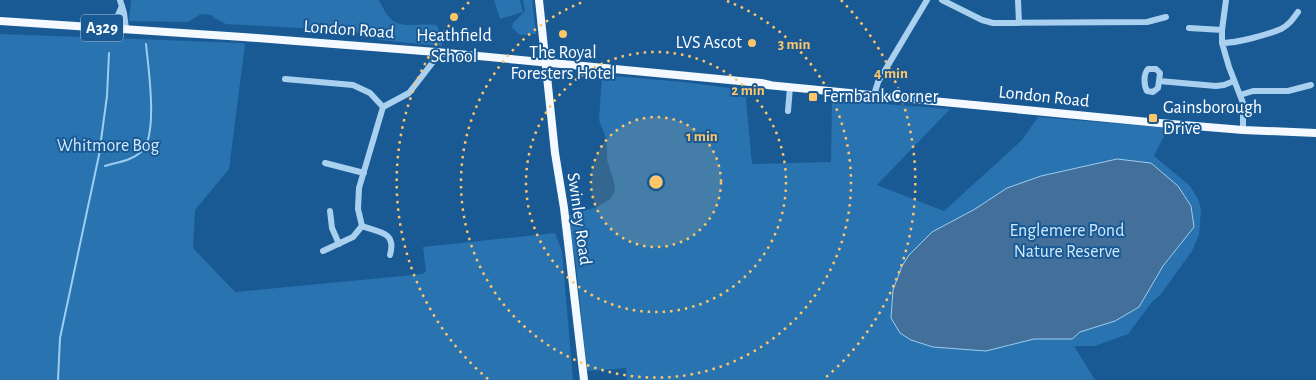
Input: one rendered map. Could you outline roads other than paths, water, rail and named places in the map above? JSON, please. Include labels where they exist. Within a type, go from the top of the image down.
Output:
[{"type":"main road","name":"Swinley Road","points":[[539,0],[584,380]]},
{"type":"main road","name":"London Road","points":[[0,21],[436,52],[755,82],[790,88],[1159,124],[1316,133]]},
{"type":"street","points":[[874,95],[878,82],[927,0]]},
{"type":"street","points":[[942,0],[986,22],[1147,22],[1166,17]]},
{"type":"street","points":[[1018,0],[1019,23]]},
{"type":"street","points":[[1226,0],[1222,43],[1244,111],[1243,130]]},
{"type":"street","points":[[112,29],[121,3]]},
{"type":"street","points":[[121,3],[126,30]]},
{"type":"street","points":[[1222,43],[1236,42],[1282,28],[1292,21],[1298,12]]},
{"type":"street","points":[[1189,28],[1222,30]]},
{"type":"street","points":[[362,226],[357,197],[383,107],[409,93],[433,62],[436,52]]},
{"type":"street","points":[[285,79],[353,85],[370,93],[383,107]]},
{"type":"street","points":[[1159,81],[1221,86],[1234,81]]},
{"type":"street","points":[[1240,95],[1254,91],[1288,91],[1311,84]]},
{"type":"street","points":[[788,111],[790,88]]},
{"type":"street","points":[[325,163],[364,173]]},
{"type":"street","points":[[330,211],[332,228],[339,244]]},
{"type":"street","points":[[323,251],[353,236],[362,226]]},
{"type":"street","points":[[362,226],[379,230],[387,235],[392,248],[390,255]]},
{"type":"waterway","points":[[105,166],[133,157],[141,152],[146,144],[150,132],[151,117],[146,44]]},
{"type":"waterway","points":[[58,380],[60,338],[99,155],[107,96],[109,53]]},
{"type":"place","name":"Heathfield School","points":[[454,17]]},
{"type":"place","name":"The Royal Foresters Hotel","points":[[563,34]]},
{"type":"place","name":"LVS Ascot","points":[[752,43]]},
{"type":"place","name":"Fernbank Corner","points":[[813,97]]},
{"type":"place","name":"Gainsborough Drive","points":[[1153,118]]},
{"type":"park label","name":"Whitmore Bog","points":[[108,146]]},
{"type":"park label","name":"Englemere Pond Nature Reserve","points":[[1067,241]]}]
